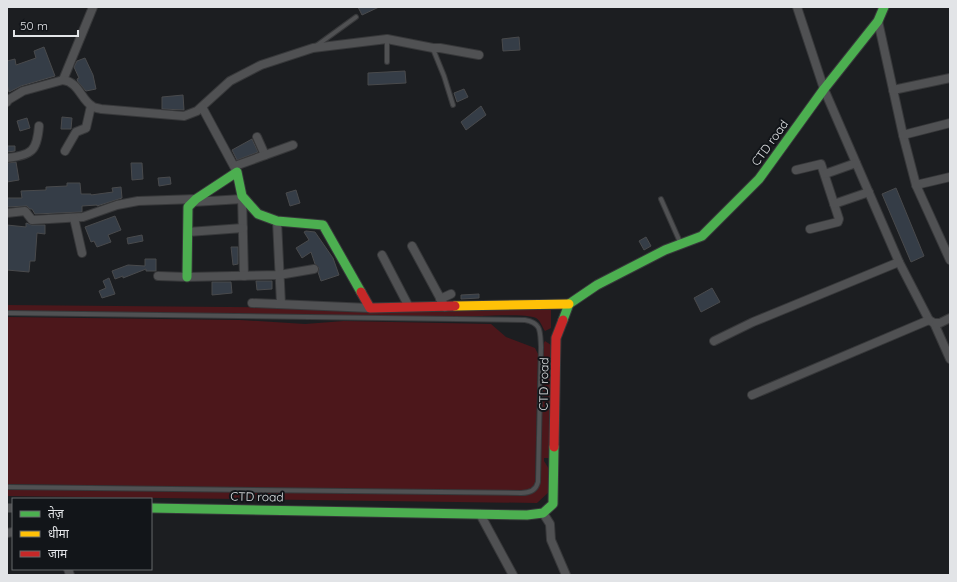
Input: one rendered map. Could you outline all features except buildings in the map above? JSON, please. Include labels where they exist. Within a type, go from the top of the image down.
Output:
[{"type":"street","points":[[65,81],[66,70],[93,7]]},
{"type":"street","points":[[797,7],[824,89],[899,262],[932,322],[950,359]]},
{"type":"street","name":"CTD road","points":[[152,508],[527,515],[544,513],[553,504],[556,338],[568,304],[597,285],[665,250],[702,236],[759,179],[824,89],[878,20],[884,7]]},
{"type":"street","points":[[878,20],[903,136],[916,184],[950,260]]},
{"type":"street","points":[[7,102],[23,91],[65,81],[78,90],[90,106],[101,109],[184,116],[202,107],[230,81],[261,65],[313,48],[387,39],[479,55]]},
{"type":"street","points":[[893,90],[950,78]]},
{"type":"street","points":[[65,151],[76,132],[86,128],[90,106]]},
{"type":"street","points":[[202,107],[236,169],[242,198],[244,276]]},
{"type":"street","points":[[903,136],[950,123]]},
{"type":"street","points":[[7,158],[19,157],[29,153],[36,146],[38,141],[39,126]]},
{"type":"street","points":[[257,137],[265,155]]},
{"type":"street","points":[[187,277],[188,207],[236,169],[265,155],[292,145]]},
{"type":"street","points":[[825,174],[856,163]]},
{"type":"street","points":[[796,170],[819,164],[822,165],[839,219],[838,222],[810,229]]},
{"type":"street","points":[[916,184],[950,176]]},
{"type":"street","points":[[834,204],[869,192]]},
{"type":"street","points":[[7,213],[25,211],[32,220],[74,218],[83,217],[133,201],[195,201],[242,198],[258,214],[277,221],[323,225],[370,308]]},
{"type":"street","points":[[74,218],[82,253]]},
{"type":"street","points":[[277,221],[281,304]]},
{"type":"street","points":[[188,232],[243,228]]},
{"type":"street","points":[[412,246],[445,307]]},
{"type":"street","points":[[382,255],[409,307]]},
{"type":"street","points":[[714,341],[753,322],[899,262]]},
{"type":"street","points":[[158,276],[279,276],[314,269]]},
{"type":"street","points":[[440,299],[451,294]]},
{"type":"street","points":[[252,303],[370,308],[568,304]]},
{"type":"street","points":[[752,395],[932,322],[940,323],[950,318]]},
{"type":"street","points":[[544,513],[550,524],[551,540],[566,575]]},
{"type":"street","points":[[480,514],[513,575]]},
{"type":"lane","points":[[313,48],[356,17]]},
{"type":"lane","points":[[387,39],[387,62]]},
{"type":"lane","points":[[433,48],[453,105]]},
{"type":"lane","points":[[661,200],[681,245]]},
{"type":"lane","points":[[7,314],[525,320],[535,323],[543,336],[538,482],[535,490],[531,492],[7,488]]},
{"type":"shaded area","points":[[7,305],[551,310],[551,328],[545,331],[538,319],[531,316],[501,315],[463,317],[7,311]]},
{"type":"shaded area","points":[[7,317],[240,320],[305,324],[344,321],[491,324],[506,337],[535,348],[538,354],[535,483],[532,489],[522,492],[7,484]]},
{"type":"shaded area","points":[[545,341],[551,345],[549,458],[544,458],[544,461],[549,469],[550,491],[537,503],[7,496],[7,489],[529,495],[537,490],[539,482],[542,346]]},
{"type":"traffic: fast","points":[[563,320],[569,304],[597,285],[665,250],[702,236],[759,179],[824,89],[878,21],[884,7]]},
{"type":"traffic: fast","points":[[187,277],[188,207],[196,199],[237,172],[242,196],[258,214],[277,221],[323,225],[361,292]]},
{"type":"traffic: fast","points":[[152,508],[527,515],[543,513],[553,504],[554,447]]},
{"type":"traffic: slow","points":[[455,306],[569,304]]},
{"type":"traffic: jam","points":[[361,292],[370,308],[455,306]]},
{"type":"traffic: jam","points":[[554,447],[556,338],[563,320]]}]
